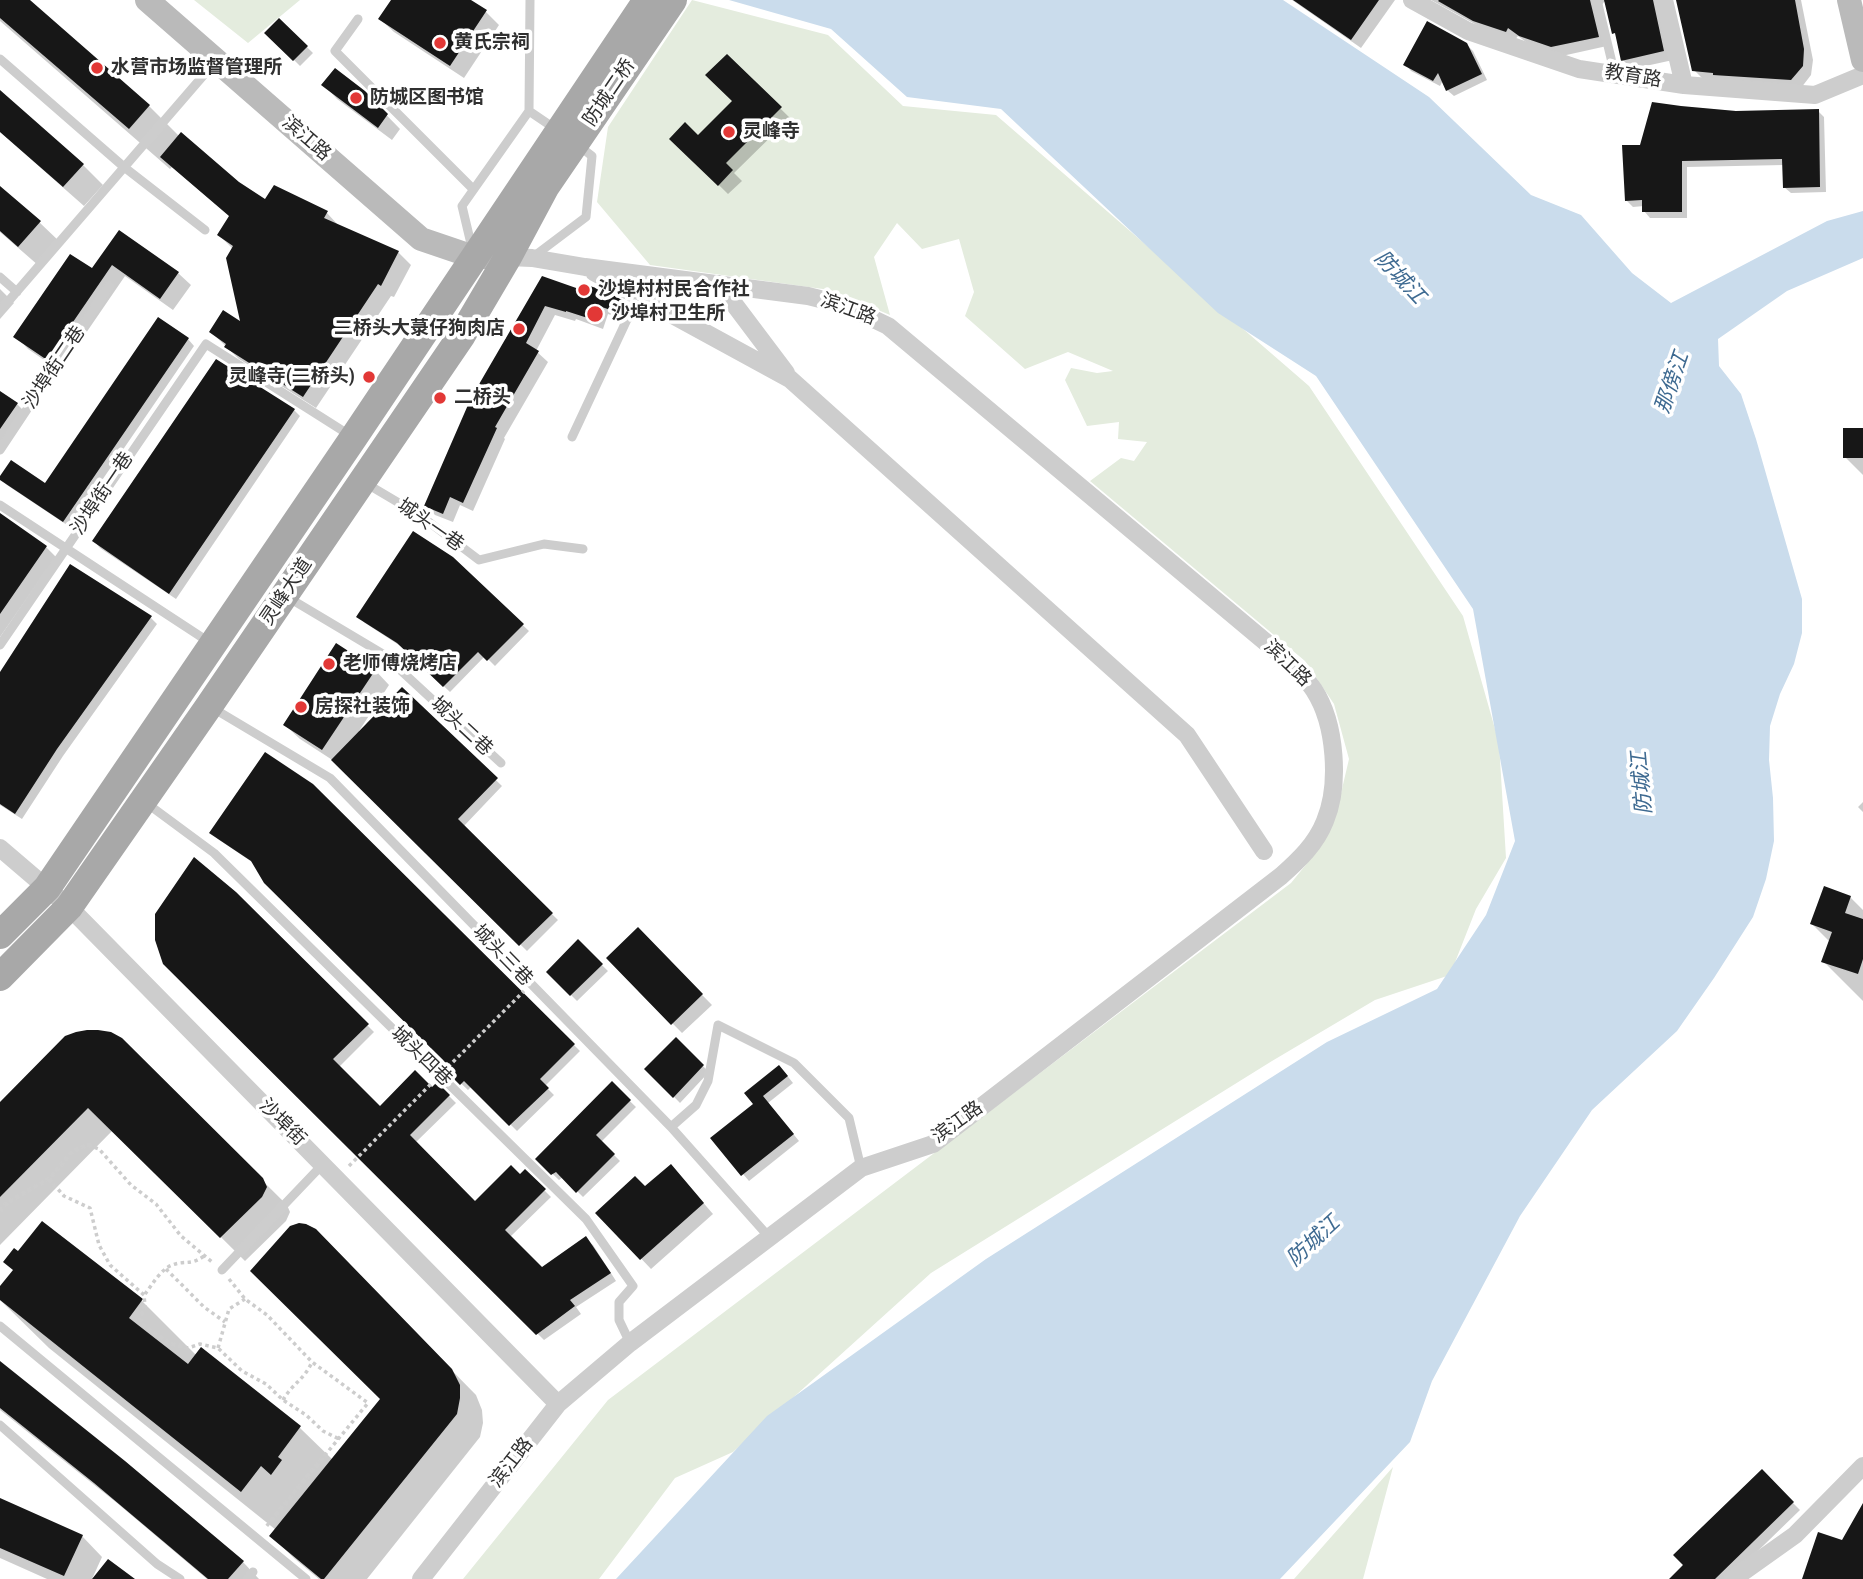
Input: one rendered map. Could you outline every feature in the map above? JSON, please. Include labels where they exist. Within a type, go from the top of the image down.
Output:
[{"type":"main road","name":"防城二桥","points":[[538,180],[647,0]]},
{"type":"main road","name":"防城二桥","points":[[538,180],[673,0]]},
{"type":"main road","name":"灵峰大道","points":[[0,935],[47,888],[474,257],[538,180]]},
{"type":"main road","name":"灵峰大道","points":[[0,977],[69,907],[461,335],[520,257],[538,180]]},
{"type":"street","name":"滨江路","points":[[146,0],[421,239],[474,257],[520,257],[808,296],[844,305],[888,326],[1293,665],[1314,690],[1329,720],[1334,756],[1333,796],[1325,823],[1304,856],[933,1144],[861,1168],[629,1343],[558,1404],[421,1579]]},
{"type":"street","name":"教育路","points":[[1412,0],[1468,30],[1579,69],[1615,75],[1684,85],[1815,95],[1863,75]]},
{"type":"street","points":[[1664,0],[1684,85]]},
{"type":"street","points":[[1849,0],[1863,60]]},
{"type":"street","points":[[585,267],[790,379]]},
{"type":"street","points":[[719,284],[790,379],[1187,735],[1264,850]]},
{"type":"street","name":"沙埠街","points":[[0,848],[69,907],[558,1404]]},
{"type":"street","points":[[1733,1579],[1795,1535],[1863,1466]]},
{"type":"lane","points":[[474,257],[462,206],[529,111],[530,0]]},
{"type":"lane","points":[[1597,0],[1615,75]]},
{"type":"lane","points":[[358,19],[335,51],[473,190]]},
{"type":"lane","points":[[0,59],[124,167],[205,230]]},
{"type":"lane","points":[[0,311],[216,61]]},
{"type":"lane","points":[[520,257],[586,216],[592,156],[529,111]]},
{"type":"lane","points":[[0,277],[17,292]]},
{"type":"lane","name":"沙埠街二巷","points":[[0,450],[109,286]]},
{"type":"lane","points":[[572,437],[638,296]]},
{"type":"lane","name":"沙埠街一巷","points":[[0,645],[206,344],[354,437]]},
{"type":"lane","name":"城头一巷","points":[[362,481],[421,516],[479,560],[544,544],[583,550]]},
{"type":"lane","points":[[0,505],[212,645]]},
{"type":"lane","name":"城头二巷","points":[[284,596],[383,654],[501,763]]},
{"type":"lane","name":"城头三巷","points":[[209,706],[330,778],[671,1127],[769,1237]]},
{"type":"lane","name":"城头四巷","points":[[143,801],[214,853],[586,1219],[633,1286],[619,1302],[619,1320],[629,1343]]},
{"type":"lane","points":[[671,1127],[696,1105],[708,1081],[718,1025],[794,1063],[849,1118],[861,1168]]},
{"type":"lane","points":[[222,1270],[323,1164]]},
{"type":"lane","points":[[0,1325],[306,1579]]},
{"type":"lane","points":[[0,1425],[158,1564],[180,1579]]},
{"type":"path","points":[[0,1211],[8,1202],[49,1179],[73,1151],[88,1145],[99,1149],[131,1185],[156,1204],[181,1236],[222,1270],[245,1298],[267,1315],[313,1362],[368,1403],[257,1538]]},
{"type":"path","points":[[49,1179],[64,1196],[90,1209],[99,1245],[110,1265],[144,1295],[145,1306],[140,1318],[142,1325],[169,1343],[188,1348],[200,1344],[218,1348],[242,1371],[266,1384],[323,1431],[339,1439]]},
{"type":"path","points":[[144,1295],[166,1269],[174,1264],[196,1261],[204,1256]]},
{"type":"path","points":[[166,1269],[204,1307],[225,1322]]},
{"type":"path","points":[[218,1348],[229,1309],[245,1298]]},
{"type":"path","points":[[283,1400],[288,1391],[306,1376],[313,1362]]},
{"type":"shaded area","points":[[194,0],[300,0],[248,43]]},
{"type":"shaded area","points":[[692,0],[828,35],[903,106],[996,115],[1309,386],[1463,616],[1499,743],[1506,858],[1476,909],[1450,975],[1375,1000],[931,1273],[733,1452],[675,1478],[599,1579],[463,1579],[608,1400],[1291,883],[1318,850],[1338,806],[1349,759],[1334,704],[1305,661],[1090,481],[1121,458],[1134,461],[1147,442],[1118,439],[1119,422],[1087,426],[1065,380],[1071,368],[1097,373],[1113,371],[1068,352],[1025,369],[965,316],[974,292],[959,239],[922,249],[897,223],[874,257],[890,315],[830,290],[650,265],[597,202],[608,127]]},
{"type":"shaded area","points":[[1393,1467],[1363,1579],[1294,1579]]},
{"type":"water","points":[[729,0],[1283,0],[1429,97],[1531,195],[1581,215],[1632,273],[1671,303],[1827,221],[1863,211],[1863,258],[1787,291],[1718,339],[1719,366],[1741,394],[1802,599],[1802,633],[1794,664],[1780,694],[1770,726],[1769,760],[1774,841],[1766,879],[1753,917],[1677,1031],[1592,1110],[1520,1216],[1432,1381],[1410,1442],[1280,1579],[616,1579],[767,1416],[986,1259],[1327,1042],[1437,989],[1486,915],[1515,841],[1473,609],[1316,376],[1218,313],[1001,109],[907,97],[831,29]]},
{"type":"building","points":[[0,0],[30,0],[150,105],[129,129],[0,18]]},
{"type":"building","name":"黄氏宗祠","points":[[391,0],[471,0],[487,10],[450,66],[378,19]]},
{"type":"building","points":[[1293,0],[1379,0],[1351,40]]},
{"type":"building","points":[[1439,0],[1590,0],[1599,37],[1551,47],[1519,36],[1508,28],[1506,32],[1473,21]]},
{"type":"building","points":[[1604,0],[1653,0],[1664,51],[1621,61]]},
{"type":"building","points":[[1676,0],[1795,0],[1804,49],[1803,66],[1791,80],[1692,71]]},
{"type":"building","points":[[279,18],[308,46],[293,61],[264,33]]},
{"type":"building","points":[[1427,21],[1467,43],[1482,74],[1446,91],[1438,73],[1433,81],[1403,65]]},
{"type":"building","points":[[727,54],[782,107],[726,163],[733,170],[718,186],[669,139],[685,122],[698,135],[732,101],[705,75]]},
{"type":"building","name":"防城区图书馆","points":[[335,68],[365,91],[388,114],[378,128],[321,85]]},
{"type":"building","points":[[0,90],[84,164],[63,187],[0,132]]},
{"type":"building","points":[[1652,102],[1736,111],[1819,109],[1820,187],[1783,188],[1782,159],[1682,161],[1682,212],[1642,212],[1642,200],[1625,201],[1622,145],[1640,145]]},
{"type":"building","points":[[181,132],[239,182],[265,199],[274,185],[328,211],[324,218],[399,251],[381,286],[378,284],[303,397],[224,347],[226,344],[209,332],[223,310],[240,321],[226,258],[233,246],[217,235],[229,216],[160,157]]},
{"type":"building","points":[[0,186],[41,221],[18,247],[0,231]]},
{"type":"building","points":[[119,230],[179,272],[160,299],[112,265],[47,360],[13,337],[70,254],[92,268]]},
{"type":"building","points":[[542,276],[579,289],[581,283],[608,292],[627,303],[622,314],[599,306],[594,320],[545,306],[526,343],[539,351],[495,427],[497,428],[463,503],[450,497],[443,514],[424,506],[471,398]]},
{"type":"building","points":[[158,317],[189,338],[63,522],[0,480],[11,460],[45,483]]},
{"type":"building","points":[[216,359],[295,409],[169,594],[92,541]]},
{"type":"building","points":[[0,391],[18,403],[0,429]]},
{"type":"building","points":[[1843,428],[1863,428],[1863,458],[1843,458]]},
{"type":"building","points":[[0,513],[47,546],[0,614]]},
{"type":"building","points":[[413,531],[453,557],[524,624],[487,661],[478,652],[443,687],[397,643],[356,617]]},
{"type":"building","points":[[70,564],[152,616],[57,749],[15,814],[0,804],[0,672]]},
{"type":"building","points":[[336,643],[376,669],[322,750],[283,725]]},
{"type":"building","points":[[402,687],[498,778],[458,819],[553,913],[519,946],[331,760]]},
{"type":"building","points":[[265,752],[313,784],[575,1044],[540,1079],[549,1088],[509,1126],[464,1081],[460,1085],[447,1072],[451,1068],[264,883],[251,861],[209,833]]},
{"type":"building","points":[[194,857],[236,892],[369,1024],[333,1059],[380,1106],[415,1070],[432,1087],[437,1082],[450,1095],[410,1135],[475,1201],[511,1165],[520,1174],[525,1169],[546,1189],[505,1230],[542,1267],[586,1236],[611,1273],[570,1300],[575,1306],[536,1335],[163,964],[155,940],[155,914]]},
{"type":"building","points":[[1824,886],[1851,896],[1845,913],[1863,919],[1863,959],[1858,974],[1821,962],[1832,932],[1810,924]]},
{"type":"building","points":[[638,927],[703,994],[671,1025],[606,958]]},
{"type":"building","points":[[578,939],[603,964],[570,996],[546,972]]},
{"type":"building","points":[[87,1030],[111,1032],[122,1038],[263,1178],[267,1187],[262,1197],[220,1238],[88,1108],[0,1197],[0,1102],[65,1036]]},
{"type":"building","points":[[676,1037],[704,1065],[673,1098],[644,1069]]},
{"type":"building","points":[[779,1065],[788,1076],[763,1096],[794,1134],[741,1176],[710,1138],[753,1104],[744,1093]]},
{"type":"building","points":[[612,1081],[631,1100],[596,1135],[615,1154],[576,1193],[556,1172],[551,1175],[535,1159]]},
{"type":"building","points":[[671,1164],[704,1203],[640,1260],[595,1213],[635,1176],[645,1186]]},
{"type":"building","points":[[42,1221],[143,1299],[129,1318],[188,1364],[201,1347],[301,1426],[278,1457],[282,1460],[271,1475],[261,1466],[241,1492],[0,1300],[0,1286],[13,1270],[3,1262],[14,1248],[18,1251]]},
{"type":"building","points":[[299,1223],[316,1229],[452,1369],[460,1385],[457,1414],[324,1579],[269,1536],[380,1399],[250,1271],[290,1226]]},
{"type":"building","points":[[0,1361],[244,1561],[228,1579],[208,1579],[0,1408]]},
{"type":"building","points":[[1762,1469],[1794,1502],[1715,1579],[1669,1579],[1683,1565],[1673,1555]]},
{"type":"building","points":[[0,1498],[83,1535],[64,1576],[0,1548]]},
{"type":"building","points":[[1863,1503],[1863,1579],[1802,1579],[1818,1532],[1842,1540]]},
{"type":"building","points":[[108,1559],[135,1579],[92,1579]]},
{"type":"place","name":"黄氏宗祠","points":[[440,43]]},
{"type":"place","name":"水营市场监督管理所","points":[[97,68]]},
{"type":"place","name":"防城区图书馆","points":[[356,98]]},
{"type":"place","name":"灵峰寺","points":[[729,132]]},
{"type":"place","name":"沙埠村村民合作社","points":[[584,290]]},
{"type":"place","name":"沙埠村卫生所","points":[[595,314]]},
{"type":"place","name":"二桥头大菉仔狗肉店","points":[[519,329]]},
{"type":"place","name":"灵峰寺(二桥头)","points":[[369,377]]},
{"type":"place","name":"二桥头","points":[[440,398]]},
{"type":"place","name":"老师傅烧烤店","points":[[329,664]]},
{"type":"place","name":"房探社装饰","points":[[301,707]]},
{"type":"water label","name":"防城江","points":[[1399,278]]},
{"type":"water label","name":"那傍江","points":[[1673,383]]},
{"type":"water label","name":"防城江","points":[[1643,783]]},
{"type":"water label","name":"防城江","points":[[1314,1242]]}]
